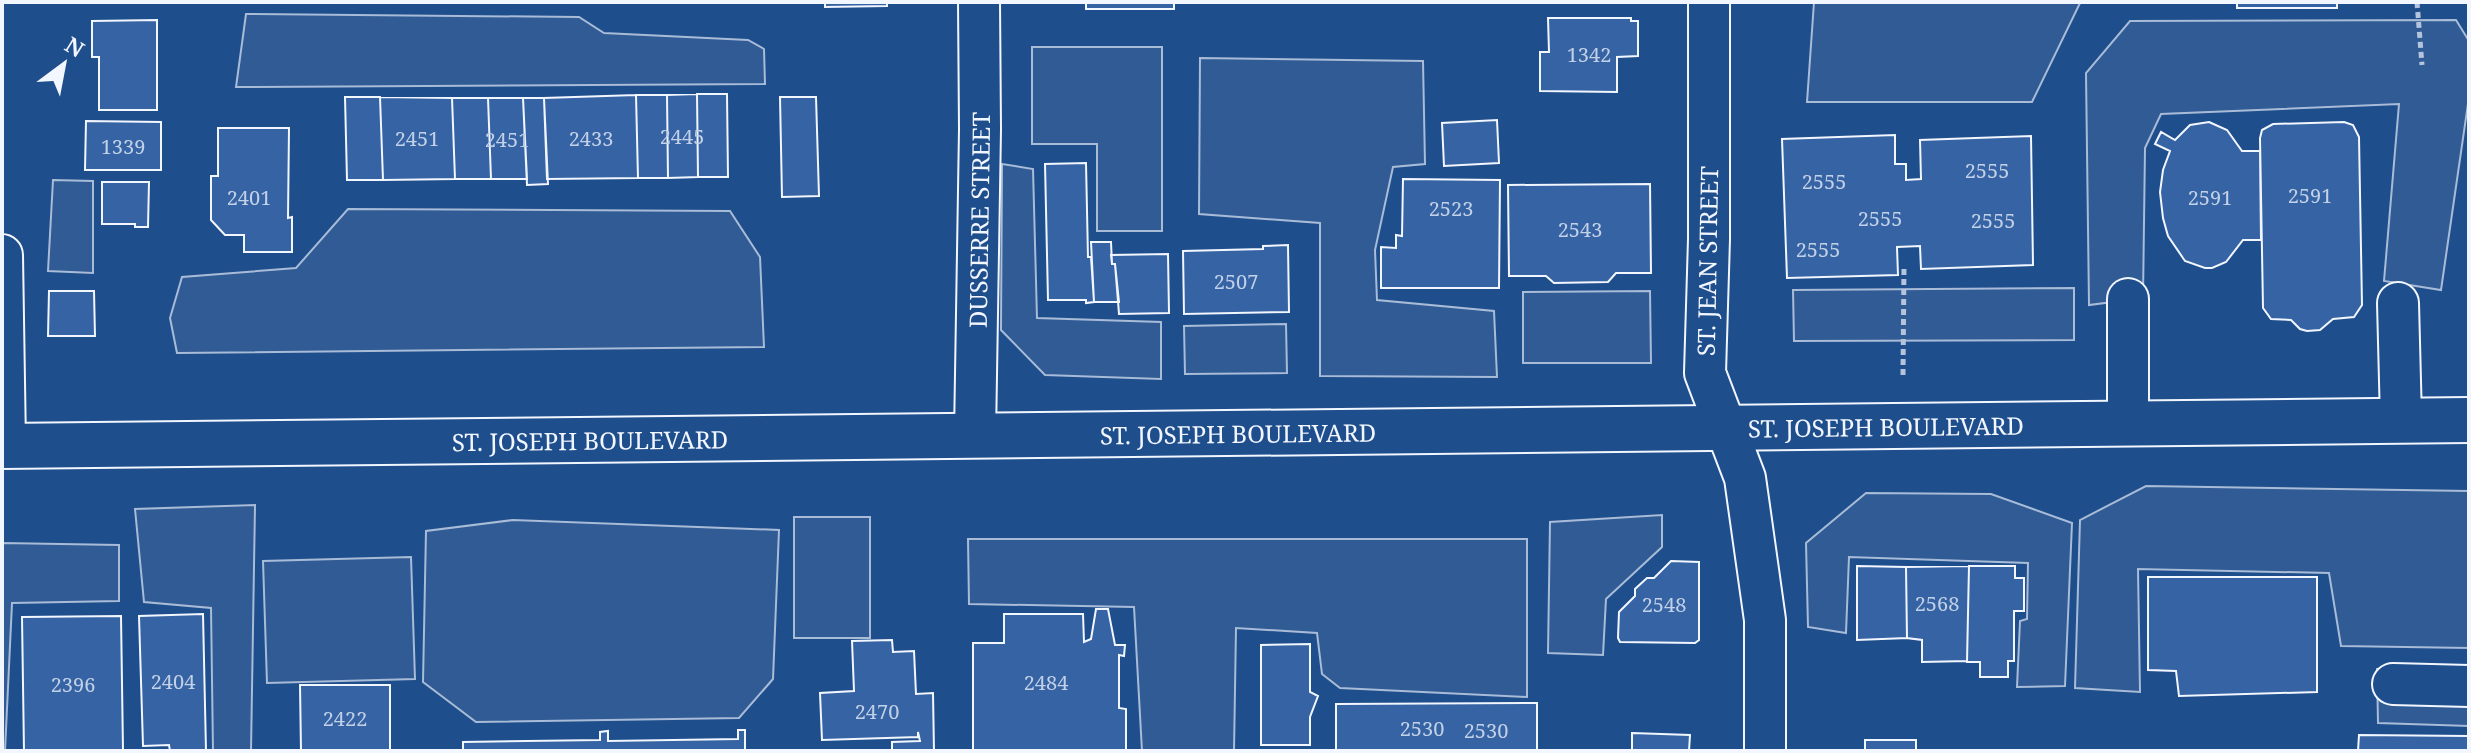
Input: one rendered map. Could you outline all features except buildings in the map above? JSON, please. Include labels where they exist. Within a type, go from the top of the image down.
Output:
[{"type":"main road","name":"ST. JOSEPH BOULEVARD","points":[[3,445],[2469,420]]},
{"type":"street","name":"DUSSERRE STREET","points":[[975,436],[979,2]]},
{"type":"street","name":"ST. JEAN STREET","points":[[1709,2],[1709,239],[1705,373],[1745,478],[1765,620],[1765,751]]},
{"type":"street","points":[[2,255],[3,445]]},
{"type":"street","points":[[2128,299],[2128,423]]},
{"type":"street","points":[[2398,303],[2401,420]]},
{"type":"street","points":[[2393,684],[2469,686]]},
{"type":"path","points":[[2417,2],[2422,65]]},
{"type":"path","points":[[1903,375],[1904,266]]},
{"type":"shaded area","points":[[1814,2],[2113,2],[2080,3],[2032,102],[1807,102]]},
{"type":"shaded area","points":[[246,14],[579,17],[604,33],[748,40],[764,49],[765,84],[236,87]]},
{"type":"shaded area","points":[[2456,20],[2469,41],[2469,97],[2441,290],[2384,281],[2399,104],[2161,114],[2145,148],[2143,298],[2089,305],[2086,73],[2130,21]]},
{"type":"shaded area","points":[[1032,47],[1162,47],[1162,231],[1097,231],[1097,144],[1032,144]]},
{"type":"shaded area","points":[[1200,58],[1423,61],[1425,164],[1393,167],[1375,250],[1377,300],[1494,311],[1497,377],[1320,376],[1320,223],[1199,214]]},
{"type":"shaded area","points":[[1002,164],[1033,169],[1037,318],[1161,322],[1161,379],[1045,375],[1001,330]]},
{"type":"shaded area","points":[[53,180],[93,181],[93,273],[48,271]]},
{"type":"shaded area","points":[[348,209],[730,211],[760,257],[764,347],[177,353],[170,318],[182,277],[296,268]]},
{"type":"shaded area","points":[[2074,288],[2074,340],[1794,341],[1793,290]]},
{"type":"shaded area","points":[[1650,291],[1651,363],[1523,363],[1523,292]]},
{"type":"shaded area","points":[[1286,324],[1287,373],[1185,374],[1184,326]]},
{"type":"shaded area","points":[[2146,486],[2469,491],[2469,648],[2341,646],[2329,573],[2138,569],[2140,692],[2075,688],[2080,520]]},
{"type":"shaded area","points":[[1866,493],[1991,494],[2072,523],[2065,686],[2017,687],[2020,621],[2027,619],[2028,563],[1849,557],[1846,633],[1808,627],[1806,543]]},
{"type":"shaded area","points":[[255,505],[251,751],[213,751],[211,608],[144,602],[135,509]]},
{"type":"shaded area","points":[[1662,515],[1662,547],[1606,599],[1603,655],[1548,653],[1550,522]]},
{"type":"shaded area","points":[[794,517],[870,517],[870,638],[794,638]]},
{"type":"shaded area","points":[[513,520],[779,530],[773,679],[739,718],[476,722],[423,682],[426,531]]},
{"type":"shaded area","points":[[968,539],[1527,539],[1527,697],[1340,688],[1322,674],[1317,633],[1236,628],[1234,751],[1142,751],[1134,607],[969,604]]},
{"type":"shaded area","points":[[2,543],[119,545],[119,601],[12,603],[5,751],[2,751]]},
{"type":"shaded area","points":[[411,557],[415,679],[267,683],[263,561]]},
{"type":"shaded area","points":[[2469,668],[2469,726],[2378,723],[2377,669]]}]
